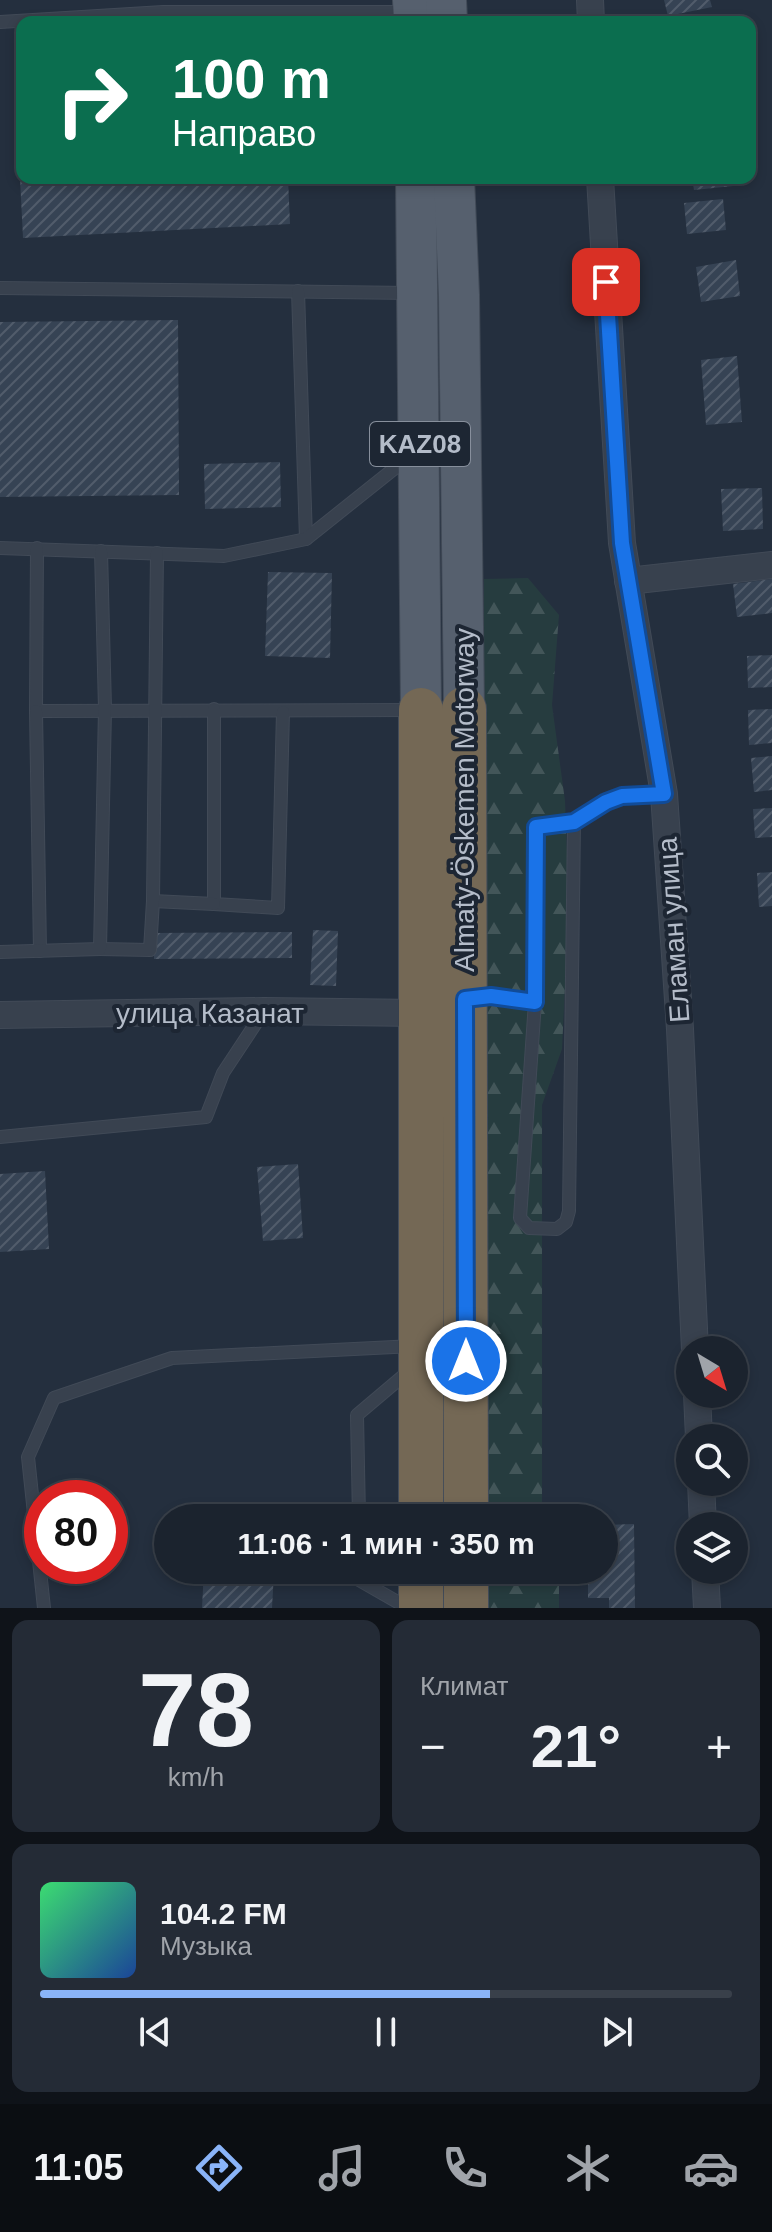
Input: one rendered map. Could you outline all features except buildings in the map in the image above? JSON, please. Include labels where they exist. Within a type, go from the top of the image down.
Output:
[{"type":"highway","name":"Almaty-Öskemen Motorway","points":[[442,709],[465,999],[466,1504]]},
{"type":"highway","name":"Almaty-Öskemen Motorway","points":[[421,1504],[419,1013],[442,709]]},
{"type":"highway","points":[[421,1584],[421,1608]]},
{"type":"highway","points":[[466,1584],[466,1608]]},
{"type":"main road","name":"Almaty-Öskemen Motorway","points":[[416,184],[420,448],[442,709]]},
{"type":"main road","name":"Almaty-Öskemen Motorway","points":[[442,709],[459,295],[454,184]]},
{"type":"street","name":"Еламан улица","points":[[600,184],[622,543],[664,794],[680,1029],[694,1336]]},
{"type":"street","points":[[628,581],[772,565]]},
{"type":"street","name":"улица Казанат","points":[[0,1015],[264,1011],[419,1013]]},
{"type":"street","points":[[706,1584],[707,1608]]},
{"type":"lane","points":[[61,16],[162,6],[353,6],[427,11]]},
{"type":"lane","points":[[0,288],[418,293]]},
{"type":"lane","points":[[298,291],[306,539]]},
{"type":"lane","points":[[0,548],[224,556],[306,539],[420,448]]},
{"type":"lane","points":[[37,548],[40,951]]},
{"type":"lane","points":[[100,949],[105,709],[101,551]]},
{"type":"lane","points":[[0,952],[150,950],[157,553]]},
{"type":"lane","points":[[214,709],[214,904]]},
{"type":"lane","points":[[36,711],[442,709]]},
{"type":"lane","points":[[153,901],[278,908],[283,712]]},
{"type":"lane","points":[[574,822],[569,1211],[566,1222],[557,1229],[529,1228],[520,1218],[535,1002],[537,890],[534,831],[537,827],[574,822],[614,799],[664,794]]},
{"type":"lane","points":[[465,999],[491,996],[535,1002]]},
{"type":"lane","points":[[0,1137],[206,1117],[223,1073],[264,1011]]},
{"type":"lane","points":[[359,1504],[357,1415],[421,1353]]},
{"type":"lane","points":[[44,1608],[28,1457],[54,1398],[172,1358],[421,1353]]},
{"type":"lane","points":[[366,1584],[408,1608]]},
{"type":"green space","points":[[528,578],[559,615],[552,705],[565,801],[569,904],[562,1049],[542,1105],[542,1504],[482,1504],[484,579]]},
{"type":"green space","points":[[482,1584],[559,1584],[559,1608],[482,1608]]},
{"type":"route","points":[[466,1361],[465,999],[491,996],[535,1002],[536,827],[574,822],[622,796],[664,794],[622,543],[606,282]]}]
